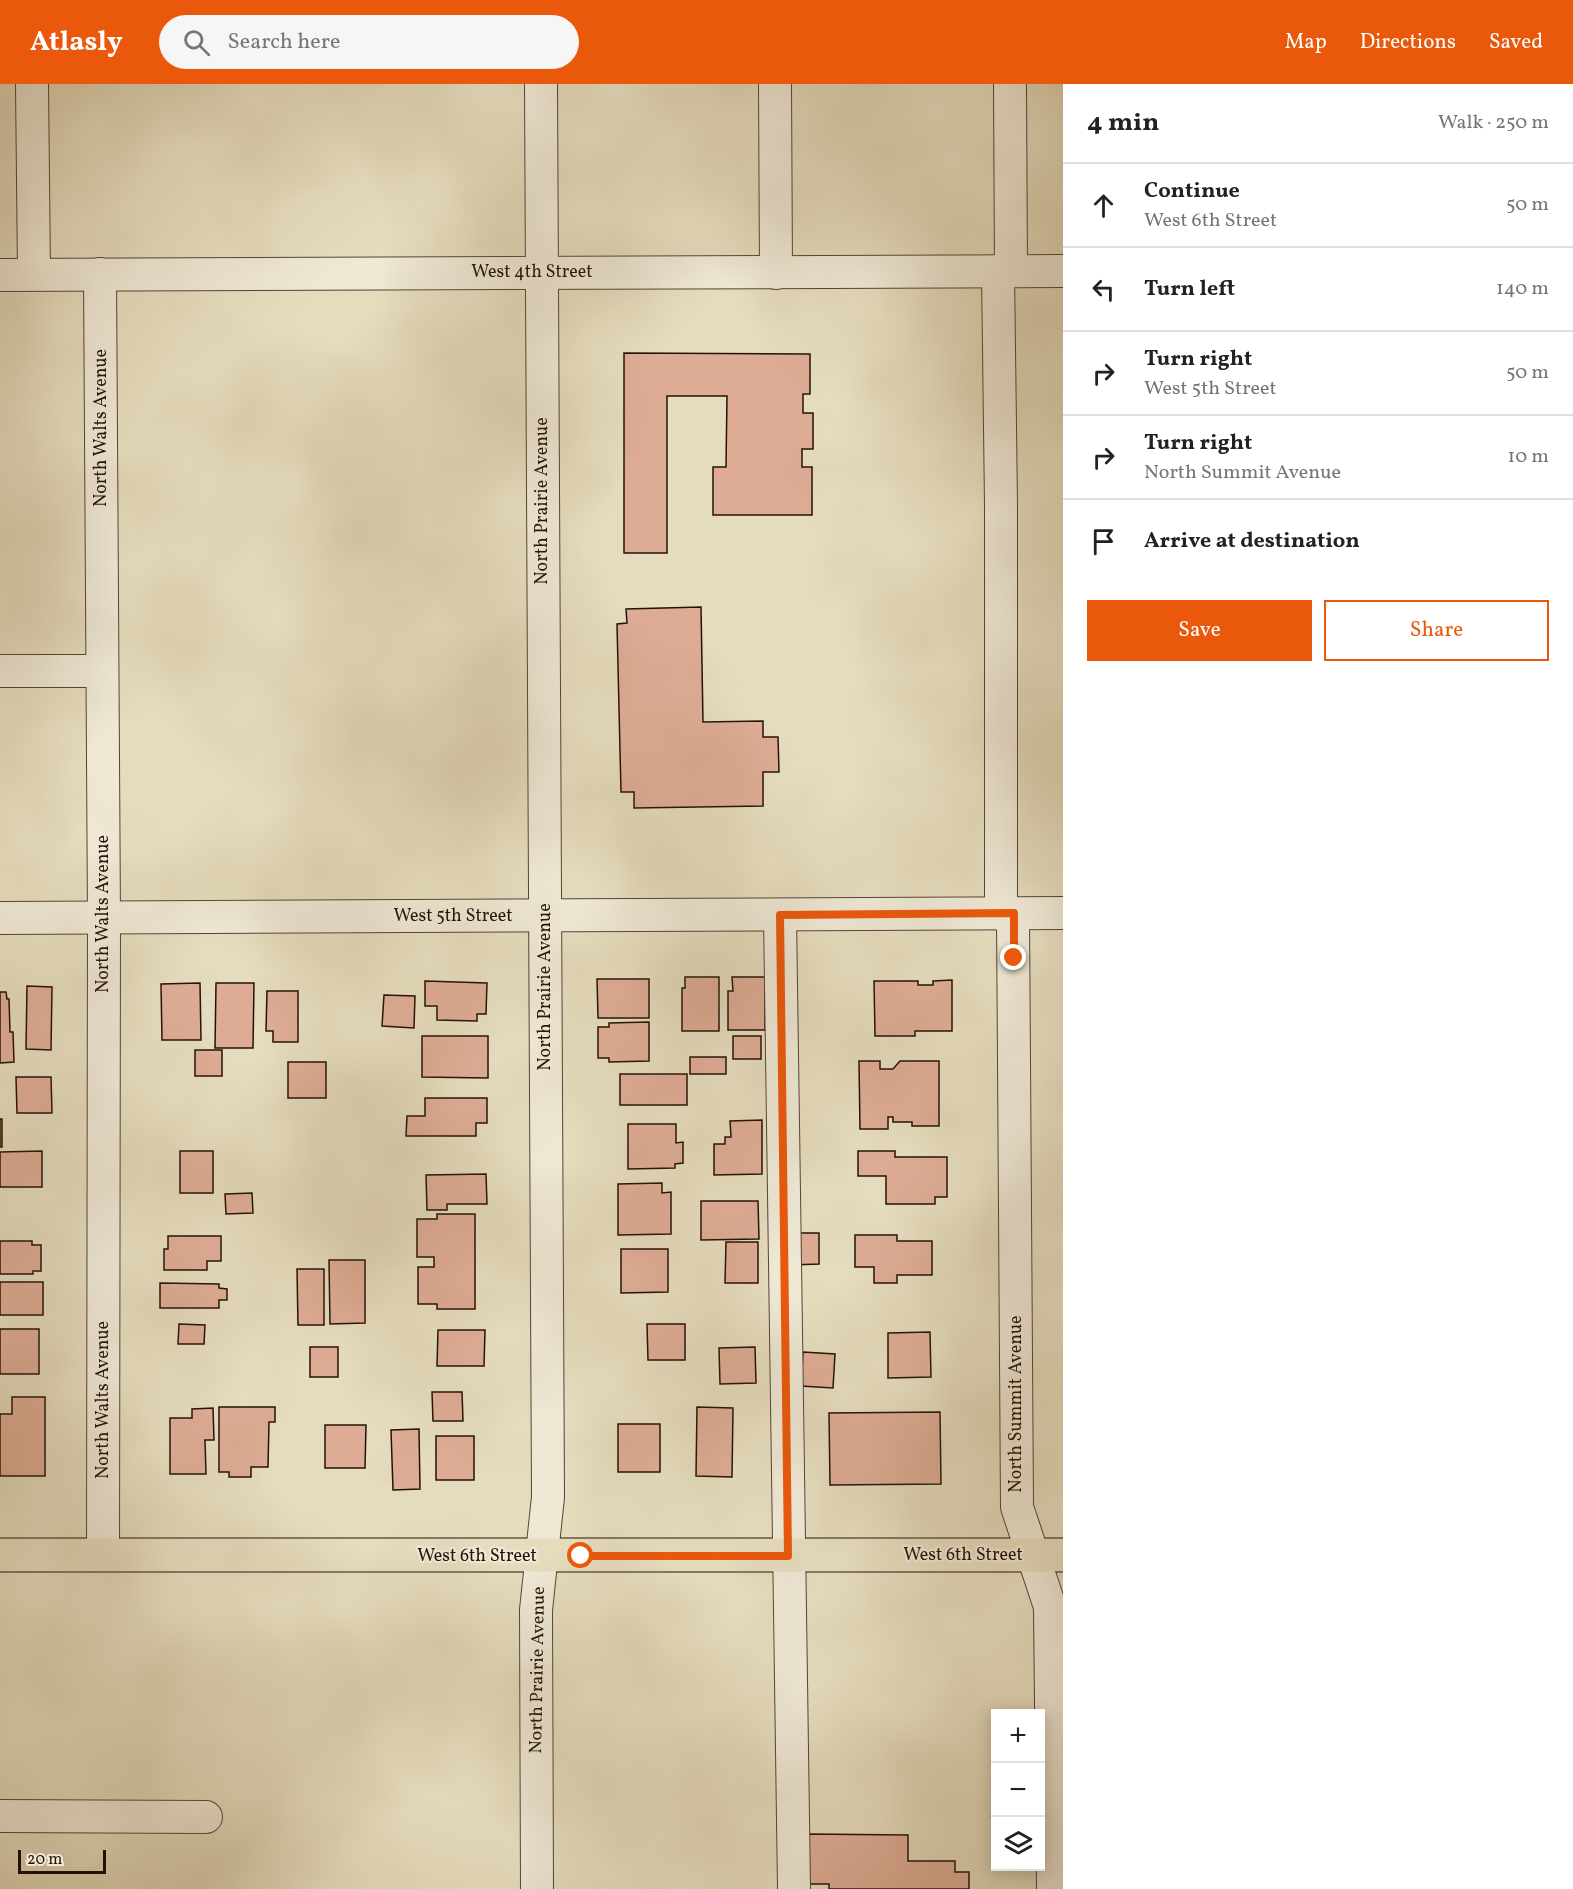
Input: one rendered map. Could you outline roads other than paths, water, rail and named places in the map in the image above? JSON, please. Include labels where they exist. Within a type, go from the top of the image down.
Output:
[{"type":"main road","name":"West 6th Street","points":[[0,1555],[1048,1555]]},
{"type":"street","points":[[32,84],[34,274]]},
{"type":"street","name":"North Prairie Avenue","points":[[537,1889],[536,1610],[548,1497],[541,84]]},
{"type":"street","points":[[775,84],[776,273]]},
{"type":"street","points":[[1004,271],[1010,84]]},
{"type":"street","name":"West 4th Street","points":[[0,275],[542,271],[776,273],[1063,271]]},
{"type":"street","name":"North Summit Avenue","points":[[1004,271],[1001,505],[1017,1507],[1048,1555],[1053,1889]]},
{"type":"street","name":"North Walts Avenue","points":[[100,274],[104,919],[103,1555]]},
{"type":"street","points":[[0,671],[102,671]]},
{"type":"street","name":"West 5th Street","points":[[0,918],[1063,913]]},
{"type":"street","points":[[780,915],[794,1889]]},
{"type":"street","points":[[0,1816],[206,1817]]}]
